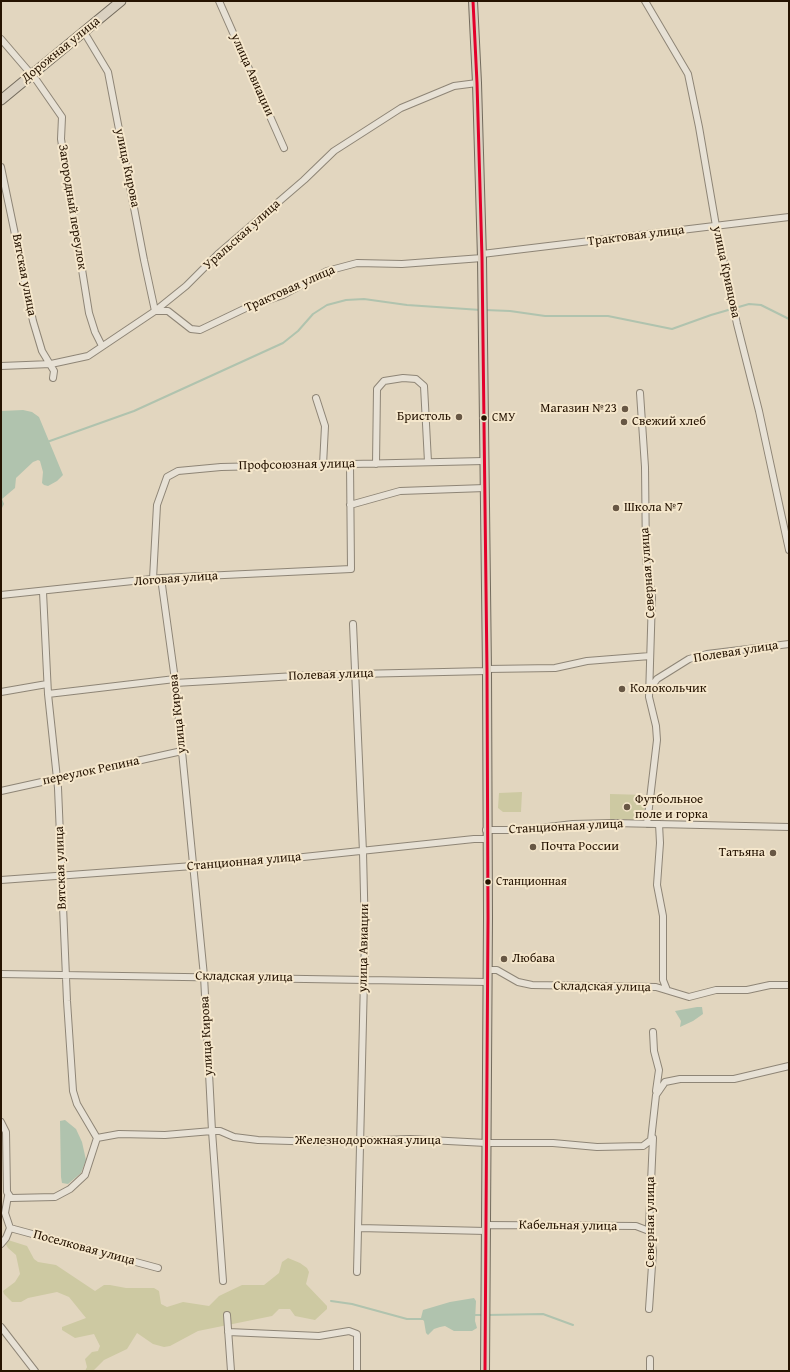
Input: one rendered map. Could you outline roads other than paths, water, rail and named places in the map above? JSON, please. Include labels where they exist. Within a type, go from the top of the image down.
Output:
[{"type":"highway","name":"Дорожная улица","points":[[1,100],[121,1]]},
{"type":"main road","points":[[472,1],[477,83],[482,256],[487,670],[486,830],[488,982],[485,1371]]},
{"type":"street","name":"улица Авиации","points":[[219,1],[284,148]]},
{"type":"street","name":"улица Кривцова","points":[[646,1],[688,74],[699,127],[716,226],[789,550]]},
{"type":"street","name":"улица Кирова","points":[[84,32],[108,72],[155,311]]},
{"type":"street","name":"Загородный переулок","points":[[1,40],[31,75],[63,120],[61,139],[89,313],[95,332],[102,346]]},
{"type":"street","name":"Уральская улица","points":[[1,366],[51,364],[86,357],[155,311],[186,286],[218,254],[304,180],[334,151],[401,108],[454,86],[477,83]]},
{"type":"street","name":"Вятская улица","points":[[1,167],[33,321],[42,350],[54,371],[53,378]]},
{"type":"street","name":"Трактовая улица","points":[[155,311],[168,311],[191,330],[200,330],[248,307],[283,295],[327,271],[357,263],[402,264],[482,256],[789,217]]},
{"type":"street","points":[[376,464],[377,388],[384,381],[403,378],[416,378],[424,386],[428,462]]},
{"type":"street","name":"Северная улица","points":[[640,393],[645,467],[646,559],[652,597],[649,702],[656,726],[657,740],[647,824]]},
{"type":"street","points":[[316,398],[325,426],[323,465]]},
{"type":"street","name":"Профсоюзная улица","points":[[153,579],[157,505],[167,477],[183,470],[221,467],[484,461]]},
{"type":"street","points":[[350,464],[350,505],[400,491],[485,488]]},
{"type":"street","name":"Логовая улица","points":[[1,595],[43,592],[162,578],[351,570],[350,505]]},
{"type":"street","name":"улица Кирова","points":[[162,578],[175,681],[204,976],[212,1131],[223,1281]]},
{"type":"street","name":"Вятская улица","points":[[43,592],[47,684],[58,778],[61,876],[74,1097],[97,1138]]},
{"type":"street","name":"улица Авиации","points":[[353,624],[364,852],[365,938],[363,980],[362,1141],[357,1272]]},
{"type":"street","name":"Полевая улица","points":[[649,692],[651,686],[657,679],[689,659],[707,654],[789,644]]},
{"type":"street","name":"Полевая улица","points":[[48,694],[175,681],[555,668],[587,661],[650,656]]},
{"type":"street","points":[[1,692],[47,684]]},
{"type":"street","name":"переулок Репина","points":[[1,791],[182,751]]},
{"type":"street","name":"Станционная улица","points":[[486,830],[523,830],[573,824],[789,827]]},
{"type":"street","points":[[659,824],[660,843],[657,885],[663,916],[663,980],[667,990]]},
{"type":"street","name":"Станционная улица","points":[[1,880],[364,852],[474,839],[487,839]]},
{"type":"street","name":"Складская улица","points":[[488,970],[504,973],[518,982],[538,986],[656,987],[689,996],[716,990],[747,990],[770,985],[789,985]]},
{"type":"street","name":"Складская улица","points":[[1,974],[204,976],[488,982]]},
{"type":"street","points":[[653,1032],[654,1050],[659,1070],[653,1134]]},
{"type":"street","points":[[656,1095],[660,1088],[670,1081],[734,1079],[789,1066]]},
{"type":"street","points":[[1,1122],[6,1132],[8,1196],[5,1213],[10,1228],[6,1238],[1,1244]]},
{"type":"street","name":"Железнодорожная улица","points":[[97,1138],[119,1134],[165,1135],[220,1131],[234,1137],[246,1139],[324,1142],[410,1139],[486,1143],[552,1143],[597,1147],[638,1146],[648,1143],[653,1134]]},
{"type":"street","name":"Северная улица","points":[[649,1309],[653,1251],[649,1231],[653,1134]]},
{"type":"street","points":[[8,1196],[11,1198],[55,1197],[70,1189],[85,1175],[97,1138]]},
{"type":"street","name":"Кабельная улица","points":[[359,1228],[594,1226],[622,1228],[636,1226],[649,1231]]},
{"type":"street","name":"Поселковая улица","points":[[10,1228],[158,1268]]},
{"type":"street","points":[[227,1315],[231,1371]]},
{"type":"street","points":[[1,1327],[35,1371]]},
{"type":"street","points":[[228,1332],[319,1336],[345,1331],[357,1334],[357,1371]]},
{"type":"street","points":[[650,1359],[650,1371]]},
{"type":"waterway","points":[[47,442],[134,411],[283,343],[298,331],[313,314],[327,305],[346,300],[364,299],[407,305],[481,310]]},
{"type":"waterway","points":[[485,310],[510,311],[545,316],[608,316],[672,329],[711,315],[749,304],[761,305],[789,319]]},
{"type":"waterway","points":[[331,1301],[352,1304],[407,1319],[423,1319]]},
{"type":"waterway","points":[[487,1315],[543,1314],[573,1325]]},
{"type":"waterway","points":[[473,1315],[483,1315]]},
{"type":"place","name":"Магазин №23","points":[[625,409]]},
{"type":"place","name":"Бристоль","points":[[459,417]]},
{"type":"place","name":"СМУ","points":[[484,418]]},
{"type":"place","name":"Свежий хлеб","points":[[624,422]]},
{"type":"place","name":"Школа №7","points":[[616,508]]},
{"type":"place","name":"Колокольчик","points":[[622,689]]},
{"type":"place","name":"Футбольное поле и горка","points":[[627,807]]},
{"type":"place","name":"Почта России","points":[[533,847]]},
{"type":"place","name":"Татьяна","points":[[773,853]]},
{"type":"place","name":"Станционная","points":[[488,882]]},
{"type":"place","name":"Любава","points":[[504,959]]}]
